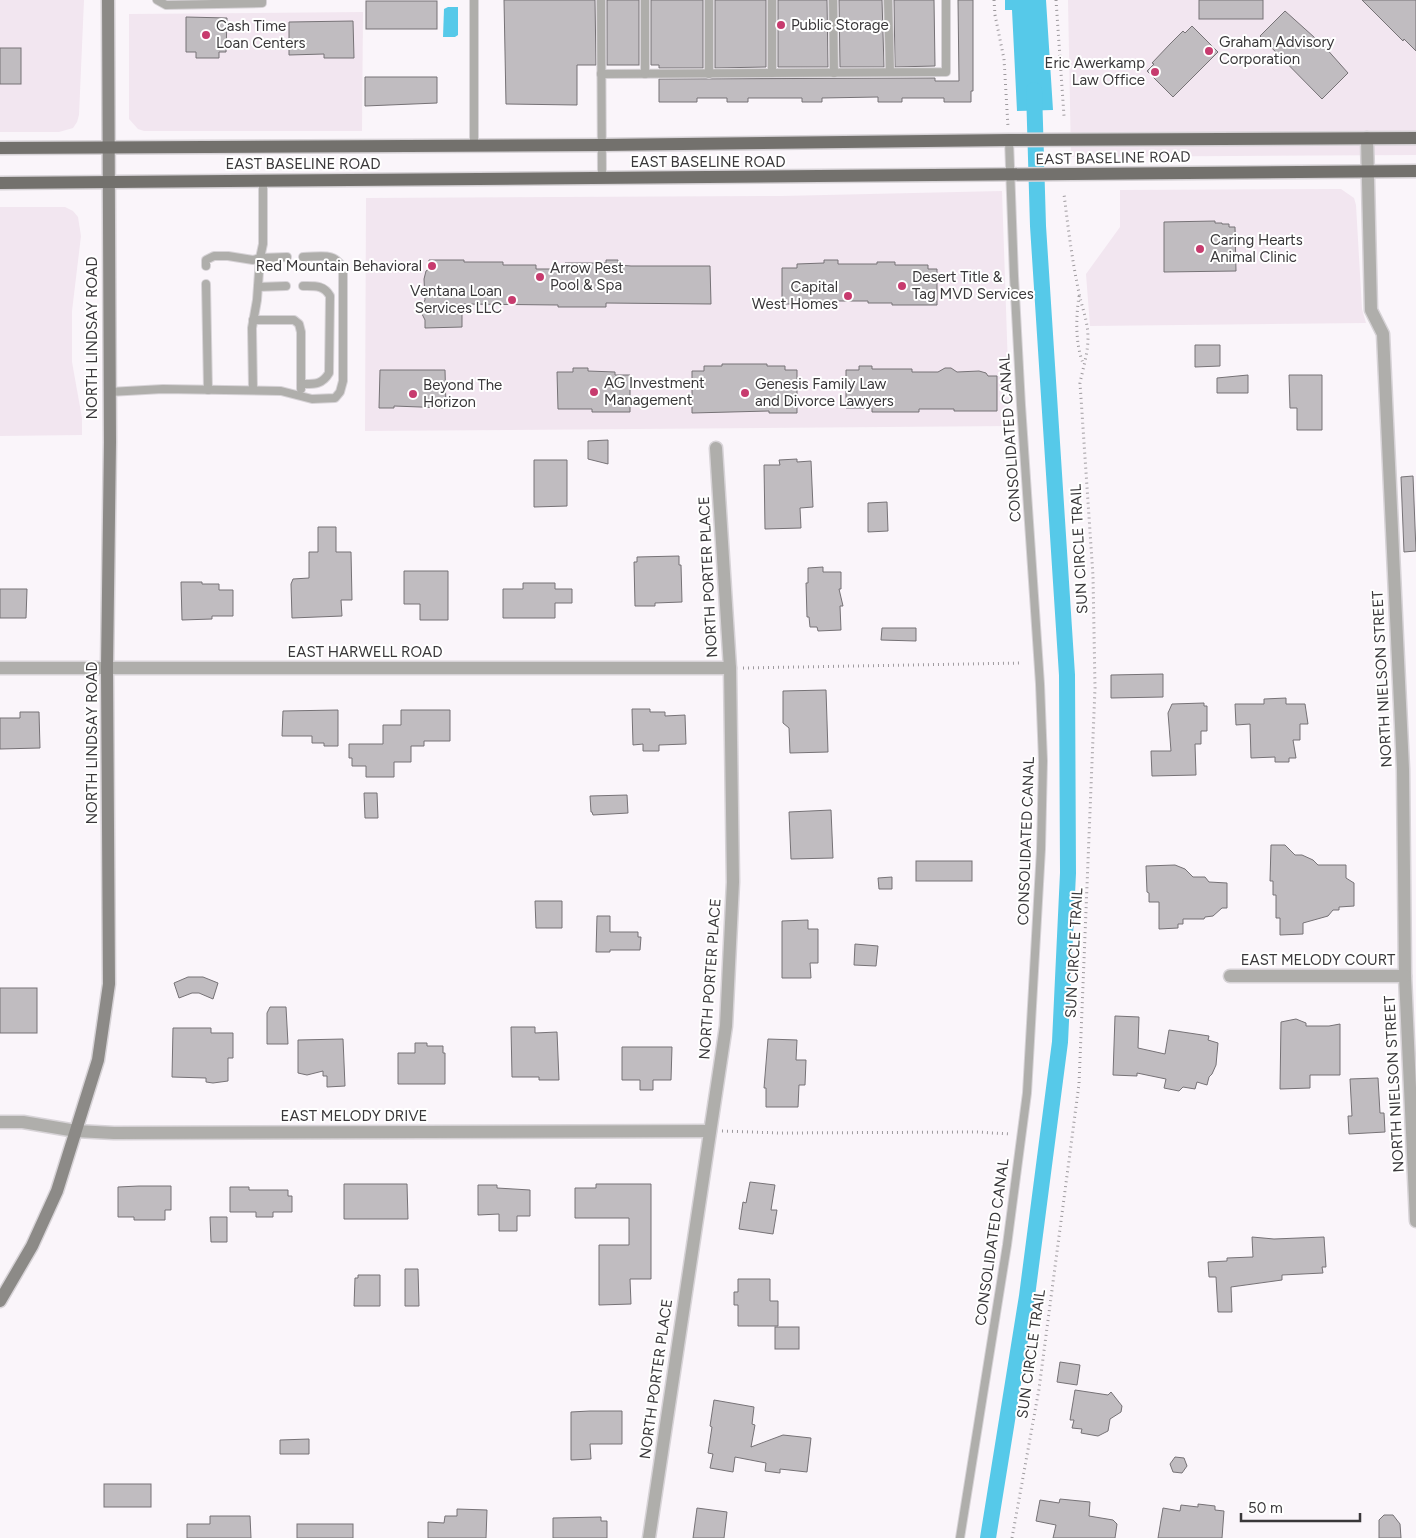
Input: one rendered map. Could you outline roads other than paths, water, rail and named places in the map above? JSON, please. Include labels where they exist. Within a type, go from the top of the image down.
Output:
[{"type":"main road","name":"NORTH LINDSAY ROAD","points":[[0,1301],[32,1246],[57,1191],[98,1060],[109,984],[107,668],[109,392],[108,0]]},
{"type":"main road","name":"EAST BASELINE ROAD","points":[[0,148],[1416,138]]},
{"type":"main road","points":[[1400,171],[1416,166]]},
{"type":"main road","name":"EAST BASELINE ROAD","points":[[0,182],[1010,176],[1416,171]]},
{"type":"street","name":"NORTH NIELSON STREET","points":[[1367,138],[1371,310],[1383,334],[1403,769],[1405,976],[1416,1221]]},
{"type":"street","name":"NORTH PORTER PLACE","points":[[649,1538],[726,1026],[733,882],[730,668],[716,448]]},
{"type":"street","name":"EAST HARWELL ROAD","points":[[0,668],[730,668]]},
{"type":"street","name":"EAST MELODY COURT","points":[[1230,976],[1405,976]]},
{"type":"street","name":"EAST MELODY DRIVE","points":[[0,1122],[23,1122],[76,1131],[114,1133],[710,1131]]},
{"type":"lane","points":[[157,0],[166,4],[262,3],[262,0]]},
{"type":"lane","points":[[474,0],[474,145]]},
{"type":"lane","points":[[601,0],[602,178]]},
{"type":"lane","points":[[645,0],[645,74]]},
{"type":"lane","points":[[709,0],[709,74]]},
{"type":"lane","points":[[772,0],[772,73]]},
{"type":"lane","points":[[833,0],[834,73]]},
{"type":"lane","points":[[888,0],[890,72]]},
{"type":"lane","points":[[601,74],[946,72],[946,0]]},
{"type":"lane","name":"CONSOLIDATED CANAL","points":[[960,1538],[1007,1245],[1022,1136],[1027,1093],[1041,849],[1043,761],[1040,684],[1014,286],[1009,140]]},
{"type":"lane","points":[[253,390],[253,320],[260,258],[264,244],[263,181]]},
{"type":"lane","points":[[206,266],[206,260],[214,256],[253,260],[287,257]]},
{"type":"lane","points":[[109,392],[281,390],[312,399],[335,398],[340,392],[343,381],[343,270],[340,262],[331,257],[303,257]]},
{"type":"lane","points":[[206,284],[208,390]]},
{"type":"lane","points":[[258,287],[286,286]]},
{"type":"lane","points":[[301,384],[320,384],[329,373],[330,296],[320,286],[303,286]]},
{"type":"lane","points":[[253,320],[294,320],[299,324],[301,332],[301,396]]},
{"type":"water","points":[[1005,0],[1046,0],[1053,110],[1017,111],[1012,10],[1005,10]]},
{"type":"water","points":[[458,7],[458,35],[455,37],[443,37],[444,9]]},
{"type":"waterway","points":[[988,1538],[1027,1296],[1060,1042],[1068,873],[1067,675],[1038,226],[1034,90]]},
{"type":"place","name":"Public Storage","points":[[781,25]]},
{"type":"place","name":"Cash Time Loan Centers","points":[[206,35]]},
{"type":"place","name":"Graham Advisory Corporation","points":[[1209,51]]},
{"type":"place","name":"Eric Awerkamp Law Office","points":[[1155,72]]},
{"type":"place","name":"Caring Hearts Animal Clinic","points":[[1200,249]]},
{"type":"place","name":"Red Mountain Behavioral","points":[[432,266]]},
{"type":"place","name":"Arrow Pest Pool & Spa","points":[[540,277]]},
{"type":"place","name":"Desert Title & Tag MVD Services","points":[[902,286]]},
{"type":"place","name":"Capital West Homes","points":[[848,296]]},
{"type":"place","name":"Ventana Loan Services LLC","points":[[512,300]]},
{"type":"place","name":"AG Investment Management","points":[[594,392]]},
{"type":"place","name":"Genesis Family Law and Divorce Lawyers","points":[[745,393]]},
{"type":"place","name":"Beyond The Horizon","points":[[413,394]]}]
